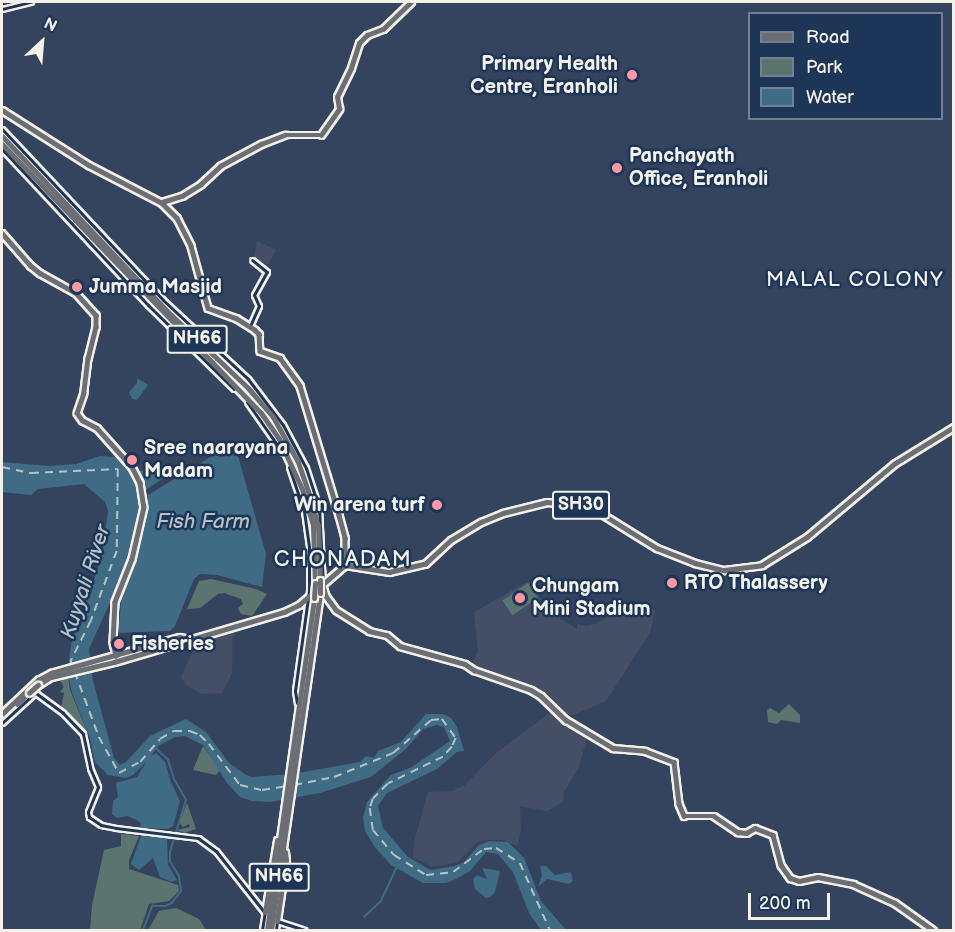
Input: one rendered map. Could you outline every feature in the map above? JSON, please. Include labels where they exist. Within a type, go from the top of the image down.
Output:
[{"type":"highway","name":"NH66","points":[[2,136],[165,309],[248,388],[273,417],[298,462],[312,502],[318,525],[319,583],[311,598],[267,930]]},
{"type":"highway","name":"NH66","points":[[2,144],[161,312],[241,390],[267,422],[292,462],[313,526],[320,593],[271,930]]},
{"type":"highway","points":[[316,621],[321,606]]},
{"type":"highway","points":[[306,607],[308,633]]},
{"type":"highway","points":[[265,913],[274,846],[280,834]]},
{"type":"highway","points":[[277,921],[286,860],[284,847]]},
{"type":"main road","points":[[162,202],[192,190],[220,166],[261,144],[285,135],[321,135],[339,109],[337,97],[351,68],[359,43],[367,35],[383,29],[411,2]]},
{"type":"main road","points":[[2,110],[88,165],[162,202],[177,218],[191,246],[208,308],[250,326],[259,334],[260,351],[280,358],[300,386],[345,538],[345,565],[319,583],[336,610],[369,631],[387,635],[400,646],[465,664],[474,670],[531,690],[541,696],[566,720],[613,748],[645,751],[674,762],[679,804],[684,816],[714,816],[738,832],[746,833],[755,828],[773,835],[781,865],[794,881],[818,877],[853,884],[895,903],[933,930]]},
{"type":"main road","points":[[2,233],[30,265],[76,293],[96,315],[96,327],[88,358],[84,393],[77,412],[82,420],[97,428],[132,467],[138,478],[144,507],[135,549],[115,602],[113,642],[116,659]]},
{"type":"main road","name":"SH30","points":[[345,565],[389,572],[425,564],[451,540],[481,522],[503,513],[547,502],[589,506],[657,548],[695,563],[724,570],[762,565],[807,537],[894,464],[954,427]]},
{"type":"main road","points":[[2,716],[38,685],[63,674],[105,664],[188,638],[262,620],[311,598]]},
{"type":"main road","points":[[31,691],[40,678],[67,668],[116,659]]},
{"type":"street","points":[[2,9],[31,2]]},
{"type":"street","points":[[2,129],[163,300],[248,379],[283,425],[306,468],[319,508],[321,606],[304,700]]},
{"type":"street","points":[[2,149],[147,305],[247,402],[272,435],[290,470],[304,511],[309,548],[311,598],[306,607],[295,692],[297,703]]},
{"type":"street","points":[[250,326],[259,306],[254,295],[267,272],[252,260]]},
{"type":"street","points":[[2,723],[31,691],[63,713],[83,734],[90,768],[98,787],[88,812],[89,817],[101,825],[182,834],[198,838],[211,846],[265,913],[262,930]]},
{"type":"street","points":[[276,930],[277,921],[305,930]]},
{"type":"shaded area","points":[[257,241],[276,250],[268,265],[254,258]]},
{"type":"shaded area","points":[[529,581],[548,611],[577,629],[577,624],[587,626],[597,623],[638,601],[655,611],[650,633],[606,701],[573,715],[565,714],[542,693],[471,666],[478,652],[474,612]]},
{"type":"shaded area","points":[[236,629],[233,637],[232,673],[222,693],[201,694],[186,685],[181,677],[198,639]]},
{"type":"shaded area","points":[[551,712],[587,737],[579,767],[564,792],[563,802],[547,811],[520,806],[521,831],[517,846],[504,840],[484,840],[477,842],[458,862],[432,867],[413,857],[414,842],[428,792],[453,791],[465,785],[496,753]]},
{"type":"green space","points":[[211,579],[256,589],[267,594],[252,616],[241,614],[238,608],[243,604],[241,599],[224,593],[218,594],[200,608],[187,609],[199,581]]},
{"type":"green space","name":"Chungam Mini Stadium","points":[[528,583],[538,598],[512,615],[502,600]]},
{"type":"green space","points":[[68,676],[70,690],[88,734],[61,709],[64,693],[60,692],[64,687],[60,681]]},
{"type":"green space","points":[[789,704],[800,715],[800,723],[781,720],[777,724],[768,722],[767,710],[770,708],[779,713]]},
{"type":"green space","points":[[203,746],[220,770],[216,775],[193,770]]},
{"type":"green space","points":[[187,803],[196,829],[184,833],[177,830],[190,827],[189,824],[183,827],[179,822]]},
{"type":"green space","points":[[121,834],[139,836],[129,860],[129,869],[178,885],[179,891],[169,901],[149,904],[140,930],[90,930],[92,905],[104,850],[121,846]]},
{"type":"green space","points":[[176,908],[199,919],[206,930],[148,930],[159,911]]},
{"type":"water","points":[[137,378],[148,385],[137,400],[132,399],[129,392],[137,383]]},
{"type":"water","name":"Fish Farm","points":[[217,453],[238,456],[266,554],[262,587],[217,575],[200,574],[194,579],[175,626],[170,631],[118,633],[122,594],[146,523],[148,495]]},
{"type":"water","points":[[100,456],[117,457],[129,468],[138,480],[142,501],[140,525],[132,554],[89,649],[93,681],[114,758],[120,765],[126,762],[150,736],[186,719],[206,732],[229,763],[246,775],[252,777],[292,774],[360,762],[366,756],[374,758],[378,751],[401,742],[426,714],[443,714],[451,718],[457,727],[464,751],[457,752],[437,769],[387,793],[378,806],[383,828],[408,857],[431,870],[464,862],[478,846],[489,841],[508,842],[524,858],[541,901],[566,930],[541,930],[529,913],[513,872],[498,854],[486,852],[470,871],[446,883],[423,883],[391,865],[374,846],[365,831],[363,817],[367,802],[391,775],[412,767],[450,741],[444,727],[437,725],[423,729],[406,749],[371,777],[320,793],[270,802],[252,801],[240,797],[227,783],[203,745],[185,736],[175,737],[158,746],[151,756],[156,753],[165,762],[180,801],[173,826],[168,829],[140,828],[141,823],[135,819],[127,816],[117,818],[112,814],[113,801],[118,797],[116,783],[137,777],[147,761],[133,775],[126,778],[108,775],[95,762],[90,738],[72,693],[69,679],[72,674],[68,666],[72,640],[101,560],[108,511],[105,502],[84,484],[38,489],[31,495],[2,492],[2,462],[49,466],[76,464]]},
{"type":"water","points":[[164,464],[165,477],[146,490],[138,471],[149,470]]},
{"type":"water","points":[[141,836],[167,838],[168,865],[177,880],[171,882],[160,877],[153,858],[139,870],[131,864]]},
{"type":"water","points":[[540,866],[546,866],[555,875],[571,872],[573,881],[569,884],[547,879],[538,887],[542,875]]},
{"type":"water","points":[[482,868],[500,871],[495,892],[486,898],[475,889],[473,879],[477,875],[487,879]]},
{"type":"waterway","points":[[143,930],[152,906],[166,906],[172,903],[181,891],[179,876],[170,862],[170,852],[186,800],[174,779],[168,760],[156,749]]},
{"type":"waterway","points":[[364,917],[381,901],[397,866]]},
{"type":"ferry route","points":[[2,467],[31,473],[118,469],[117,551],[91,621],[71,661],[72,665]]},
{"type":"ferry route","points":[[75,672],[99,737],[119,773],[140,762],[160,739],[174,731],[190,731],[200,735],[209,744],[240,785],[262,790],[286,786]]},
{"type":"ferry route","points":[[294,785],[334,777],[393,753],[431,720],[442,719],[456,738],[452,747],[443,757],[388,784],[373,799],[370,808],[373,830],[394,855],[426,875],[453,872],[484,849],[496,848],[520,863],[550,930]]},
{"type":"place","name":"Primary Health Centre, Eranholi","points":[[632,75]]},
{"type":"place","name":"Panchayath Office, Eranholi","points":[[617,168]]},
{"type":"place","name":"Jumma Masjid","points":[[77,287]]},
{"type":"place","name":"Sree naarayana Madam","points":[[132,460]]},
{"type":"place","name":"Win arena turf","points":[[437,505]]},
{"type":"place","name":"RTO Thalassery","points":[[672,583]]},
{"type":"place","name":"Chungam Mini Stadium","points":[[520,598]]},
{"type":"place","name":"Fisheries","points":[[119,644]]},
{"type":"district","name":"MALAL COLONY","points":[[855,280]]},
{"type":"district","name":"CHONADAM","points":[[343,560]]},
{"type":"water label","name":"Kuyyali River","points":[[86,582]]}]
